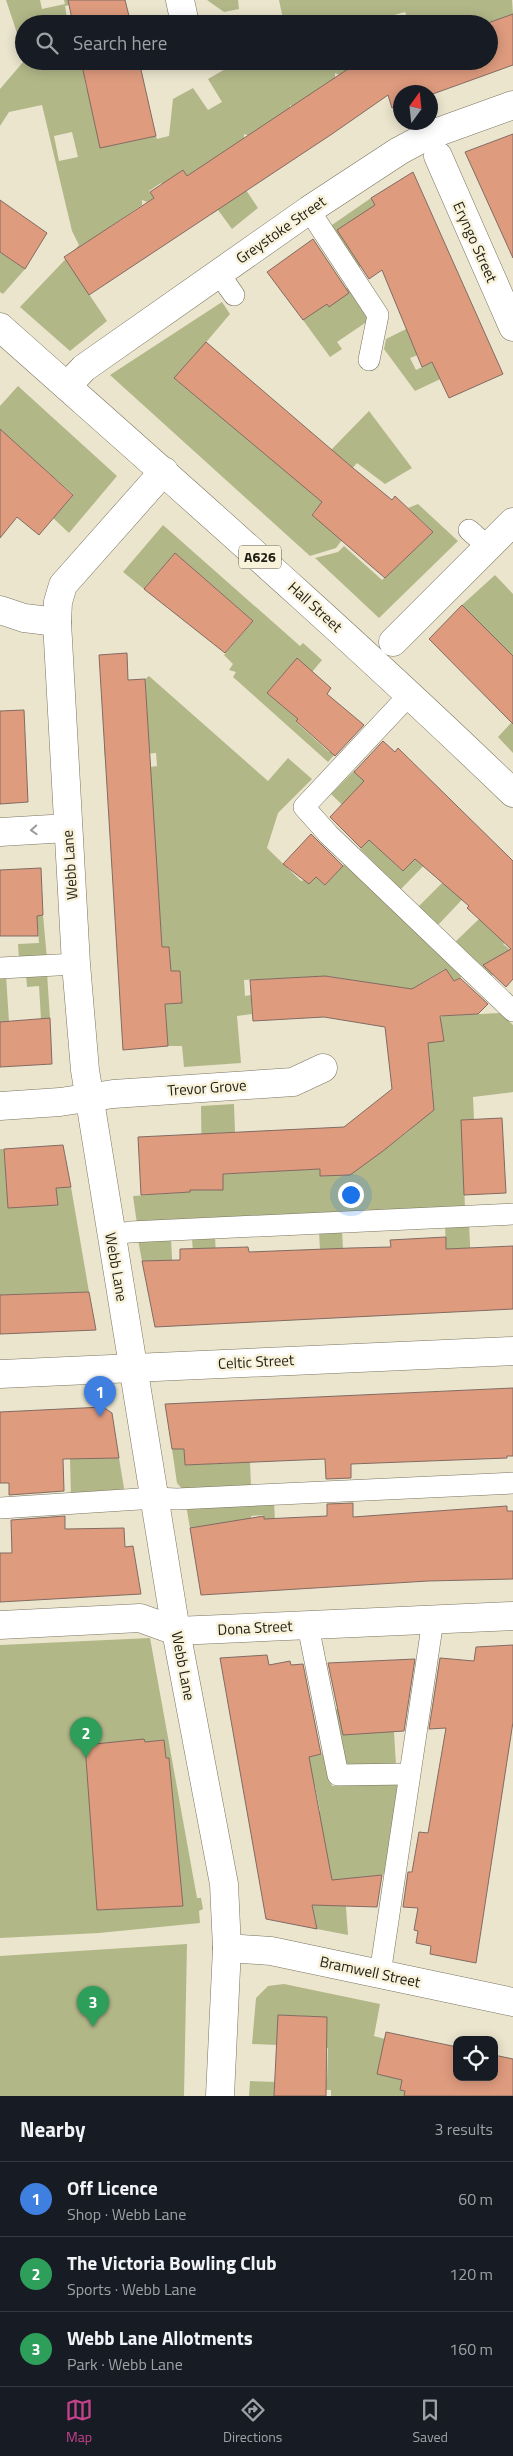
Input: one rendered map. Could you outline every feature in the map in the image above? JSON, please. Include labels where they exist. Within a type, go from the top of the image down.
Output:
[{"type":"street","points":[[180,0],[183,15]]},
{"type":"street","name":"Greystoke Street","points":[[66,386],[84,368],[227,284],[309,210],[398,151],[427,136],[513,105]]},
{"type":"street","name":"Eryngo Street","points":[[438,156],[513,327]]},
{"type":"street","name":"Hall Street","points":[[0,327],[164,470],[410,694],[513,793]]},
{"type":"street","name":"Webb Lane","points":[[164,470],[63,585],[58,602],[57,622],[76,964],[89,1097],[176,1632],[224,1884],[227,1948],[220,2096]]},
{"type":"street","points":[[393,642],[440,596],[478,538],[513,522]]},
{"type":"street","points":[[0,610],[24,618],[57,622]]},
{"type":"street","points":[[0,832],[68,828]]},
{"type":"street","name":"Trevor Grove","points":[[0,1106],[60,1102],[89,1097],[293,1082],[323,1068]]},
{"type":"street","name":"Celtic Street","points":[[0,1374],[513,1351]]},
{"type":"street","name":"Dona Street","points":[[0,1625],[140,1618],[176,1632],[513,1616]]},
{"type":"street","name":"Bramwell Street","points":[[227,1948],[271,1951],[380,1974],[511,1994]]},
{"type":"lane","points":[[309,210],[378,315],[369,360]]},
{"type":"lane","points":[[410,694],[304,807],[329,835],[513,1011]]},
{"type":"lane","points":[[0,968],[76,964]]},
{"type":"lane","points":[[111,1235],[130,1232],[513,1214]]},
{"type":"lane","points":[[0,1508],[155,1498],[177,1499],[513,1483]]},
{"type":"lane","points":[[380,1974],[433,1620]]},
{"type":"lane","points":[[308,1626],[338,1775],[409,1774]]},
{"type":"green space","points":[[6,0],[40,0],[42,9],[65,4],[64,0],[81,0],[82,2],[65,6],[66,15],[15,15],[15,27]]},
{"type":"green space","points":[[207,0],[238,0],[239,9],[224,12]]},
{"type":"green space","points":[[279,0],[512,0],[513,14],[498,19],[498,15],[406,15],[405,12],[394,15],[282,15]]},
{"type":"green space","points":[[16,70],[83,70],[86,87],[115,145],[156,136],[157,139],[169,136],[173,99],[193,88],[208,110],[222,102],[208,79],[224,70],[348,70],[340,75],[335,73],[335,78],[293,107],[290,105],[290,109],[249,136],[244,134],[246,190],[258,208],[232,229],[218,210],[212,214],[183,170],[166,190],[161,183],[149,191],[154,198],[147,202],[142,200],[142,205],[83,245],[109,282],[106,284],[86,255],[70,266],[107,321],[70,351],[20,307],[79,245],[72,231],[42,105],[9,112],[0,126],[0,89]],"holes":[[[72,132],[78,157],[59,161],[54,136]]]},
{"type":"green space","points":[[371,198],[375,205],[385,257],[357,268],[329,227]]},
{"type":"green space","points":[[0,252],[25,269],[3,294],[0,292]]},
{"type":"green space","points":[[351,285],[369,313],[368,321],[337,342],[342,349],[330,357],[303,320],[320,295],[329,307],[335,297]]},
{"type":"green space","points":[[222,302],[230,314],[175,379],[203,402],[331,450],[369,411],[412,468],[385,484],[357,463],[312,514],[342,540],[336,548],[310,556],[110,375]]},
{"type":"green space","points":[[406,329],[438,347],[410,358],[416,370],[433,362],[451,374],[415,391],[384,349],[386,339]]},
{"type":"green space","points":[[18,386],[117,476],[69,533],[53,518],[73,494],[19,447],[0,468],[0,406]]},
{"type":"green space","points":[[418,504],[458,541],[379,618],[315,558],[338,552],[344,546],[382,580],[433,532],[408,508]]},
{"type":"green space","points":[[163,525],[300,646],[303,643],[322,660],[312,672],[297,659],[267,693],[298,719],[296,722],[329,752],[358,720],[362,724],[328,762],[233,677],[236,672],[229,670],[233,664],[224,655],[253,621],[175,553],[144,589],[123,572]]},
{"type":"green space","points":[[495,575],[513,594],[513,656],[462,605]]},
{"type":"green space","points":[[149,676],[268,781],[288,758],[312,779],[278,813],[267,848],[301,881],[316,877],[325,885],[346,862],[463,976],[454,981],[445,969],[423,982],[431,996],[395,987],[327,976],[321,1014],[311,977],[244,980],[245,996],[251,995],[252,1014],[237,1016],[241,1063],[184,1067],[182,1046],[168,1046],[165,1004],[182,1003],[180,971],[119,974],[170,961],[169,947],[162,947],[150,767],[157,766],[156,753],[105,757],[104,747],[148,742],[145,679]]},
{"type":"green space","points":[[511,723],[513,724],[513,753],[498,737]]},
{"type":"green space","points":[[355,770],[375,790],[363,825],[331,794]]},
{"type":"green space","points":[[396,812],[394,863],[403,871],[417,857],[438,851],[401,889],[360,849]]},
{"type":"green space","points":[[442,883],[474,887],[437,926],[418,907]]},
{"type":"green space","points":[[43,915],[47,959],[19,960],[18,944],[39,943],[37,916]]},
{"type":"green space","points":[[479,919],[513,933],[503,944],[513,952],[491,977],[454,943]]},
{"type":"green space","points":[[47,973],[50,1018],[41,1019],[39,986],[27,987],[26,974]]},
{"type":"green space","points":[[6,975],[9,1022],[0,1022],[0,976]]},
{"type":"green space","points":[[500,1013],[513,1025],[513,1092],[473,1097],[474,1119],[462,1120],[465,1209],[137,1224],[133,1196],[190,1192],[189,1175],[202,1174],[201,1106],[234,1104],[235,1132],[205,1134],[208,1190],[223,1189],[223,1174],[269,1172],[266,1130],[271,1130],[274,1171],[320,1169],[321,1176],[333,1175],[368,1160],[410,1130],[390,1103],[418,1094],[433,1093],[428,1043],[442,1016]]},
{"type":"green space","points":[[0,1149],[4,1149],[7,1191],[38,1206],[57,1205],[56,1188],[71,1187],[89,1292],[0,1295]]},
{"type":"green space","points":[[469,1223],[471,1264],[446,1249],[445,1225]]},
{"type":"green space","points":[[342,1230],[344,1270],[320,1250],[319,1232]]},
{"type":"green space","points":[[215,1236],[217,1277],[193,1253],[192,1238]]},
{"type":"green space","points":[[171,1238],[173,1279],[164,1279],[161,1261],[142,1261],[138,1240]]},
{"type":"green space","points":[[172,1449],[184,1449],[185,1465],[250,1462],[251,1486],[184,1491],[177,1483]]},
{"type":"green space","points":[[119,1458],[125,1494],[71,1496],[70,1459]]},
{"type":"green space","points":[[274,1501],[276,1542],[266,1543],[264,1515],[251,1516],[251,1529],[190,1528],[186,1505]]},
{"type":"green space","points":[[150,1638],[197,1898],[201,1898],[203,1909],[199,1911],[200,1923],[99,1933],[0,1938],[0,1645]]},
{"type":"green space","points":[[333,1709],[341,1709],[394,1732],[396,1765],[353,1768],[342,1760]]},
{"type":"green space","points":[[326,1754],[332,1786],[400,1778],[387,1874],[344,1880],[348,1935],[317,1929],[311,1899],[332,1881],[330,1868],[296,1815],[320,1811],[315,1786],[292,1790],[302,1758]]},
{"type":"green space","points":[[187,1944],[184,2096],[0,2096],[0,1956]]},
{"type":"green space","points":[[284,1984],[380,2004],[374,2036],[385,2039],[402,2080],[400,2090],[405,2091],[404,2096],[331,2096],[331,2090],[274,2088],[274,2096],[249,2096],[250,2081],[278,2082],[278,2076],[327,2079],[328,2048],[313,2047],[326,2046],[327,2017],[279,2015],[277,2045],[252,2044],[256,1998],[268,1986]]},
{"type":"building","points":[[68,0],[125,0],[129,15],[71,15]]},
{"type":"building","points":[[513,14],[513,65],[438,92],[438,85],[393,85],[393,108],[388,95],[89,295],[64,257],[154,198],[150,192],[183,170],[187,176],[346,70],[498,70],[498,19]]},
{"type":"building","points":[[83,70],[141,70],[156,136],[100,148]]},
{"type":"building","points":[[513,134],[513,258],[465,152]]},
{"type":"building","points":[[413,172],[503,374],[449,398],[432,362],[422,367],[382,270],[369,279],[337,230],[375,205],[371,198]]},
{"type":"building","points":[[0,200],[47,233],[25,269],[0,252]]},
{"type":"building","points":[[313,239],[349,293],[329,307],[327,304],[303,320],[267,272]]},
{"type":"building","points":[[206,342],[392,500],[395,496],[433,532],[385,578],[312,515],[322,502],[174,378]]},
{"type":"building","points":[[0,429],[73,495],[39,535],[17,517],[0,538]]},
{"type":"building","points":[[175,553],[253,621],[225,653],[144,589]]},
{"type":"building","points":[[462,605],[513,656],[513,724],[429,639]]},
{"type":"building","points":[[127,653],[128,680],[145,679],[162,947],[169,947],[171,971],[180,971],[182,1003],[165,1004],[168,1046],[123,1050],[99,655]]},
{"type":"building","points":[[297,658],[331,688],[327,694],[364,725],[335,756],[296,721],[298,719],[267,693]]},
{"type":"building","points":[[24,710],[28,802],[0,804],[0,711]]},
{"type":"building","points":[[383,741],[395,752],[398,748],[513,861],[513,979],[506,987],[483,965],[511,949],[467,908],[469,906],[415,859],[403,871],[369,840],[361,848],[330,817],[364,781],[354,772]]},
{"type":"building","points":[[311,834],[343,866],[325,885],[316,877],[309,884],[283,864]]},
{"type":"building","points":[[41,868],[43,915],[37,916],[38,936],[0,936],[0,870]]},
{"type":"building","points":[[446,969],[454,981],[460,978],[488,1004],[478,1014],[440,1016],[444,1041],[428,1043],[434,1110],[383,1151],[350,1175],[320,1176],[320,1169],[223,1174],[223,1190],[190,1190],[190,1192],[141,1195],[138,1137],[344,1127],[392,1089],[385,1027],[324,1017],[253,1021],[250,980],[325,976],[412,989]]},
{"type":"building","points":[[50,1018],[52,1064],[0,1067],[0,1022]]},
{"type":"building","points":[[502,1118],[506,1193],[464,1195],[461,1120]]},
{"type":"building","points":[[63,1145],[71,1187],[56,1188],[58,1205],[8,1208],[4,1149]]},
{"type":"building","points":[[446,1237],[446,1249],[513,1246],[513,1309],[155,1327],[142,1261],[180,1260],[180,1249],[248,1247],[249,1252],[391,1247],[390,1240]]},
{"type":"building","points":[[89,1292],[96,1330],[0,1334],[0,1295]]},
{"type":"building","points":[[513,1388],[513,1456],[507,1456],[507,1458],[351,1464],[351,1478],[326,1479],[325,1459],[185,1465],[184,1449],[172,1449],[165,1404]]},
{"type":"building","points":[[103,1407],[112,1413],[119,1458],[63,1459],[64,1491],[9,1495],[9,1483],[0,1483],[0,1412]]},
{"type":"building","points":[[353,1503],[353,1517],[507,1506],[507,1511],[513,1511],[513,1579],[428,1581],[201,1595],[190,1528],[264,1516],[264,1519],[327,1516],[327,1504]]},
{"type":"building","points":[[65,1516],[65,1529],[124,1528],[125,1547],[133,1546],[141,1594],[0,1602],[0,1553],[12,1553],[11,1520]]},
{"type":"building","points":[[513,1645],[513,1722],[476,1963],[430,1954],[431,1946],[416,1943],[418,1931],[414,1930],[418,1908],[403,1907],[408,1872],[412,1872],[419,1832],[428,1833],[446,1728],[429,1729],[440,1658],[474,1661],[476,1647]]},
{"type":"building","points":[[267,1655],[269,1665],[290,1661],[291,1665],[303,1664],[321,1754],[309,1757],[332,1880],[382,1875],[377,1907],[312,1905],[317,1929],[266,1919],[220,1658]]},
{"type":"building","points":[[415,1659],[404,1731],[343,1735],[328,1663]]},
{"type":"building","points":[[144,1739],[145,1742],[164,1740],[166,1758],[169,1758],[183,1906],[97,1910],[85,1745]]},
{"type":"building","points":[[278,2015],[327,2017],[326,2096],[274,2096]]},
{"type":"building","points":[[386,2032],[453,2046],[453,2081],[498,2081],[498,2056],[513,2059],[513,2096],[404,2096],[405,2091],[400,2090],[402,2080],[377,2074]]},
{"type":"place","name":"Off Licence","points":[[100,1417]]},
{"type":"place","name":"The Victoria Bowling Club","points":[[86,1758]]},
{"type":"place","name":"Webb Lane Allotments","points":[[93,2027]]}]
